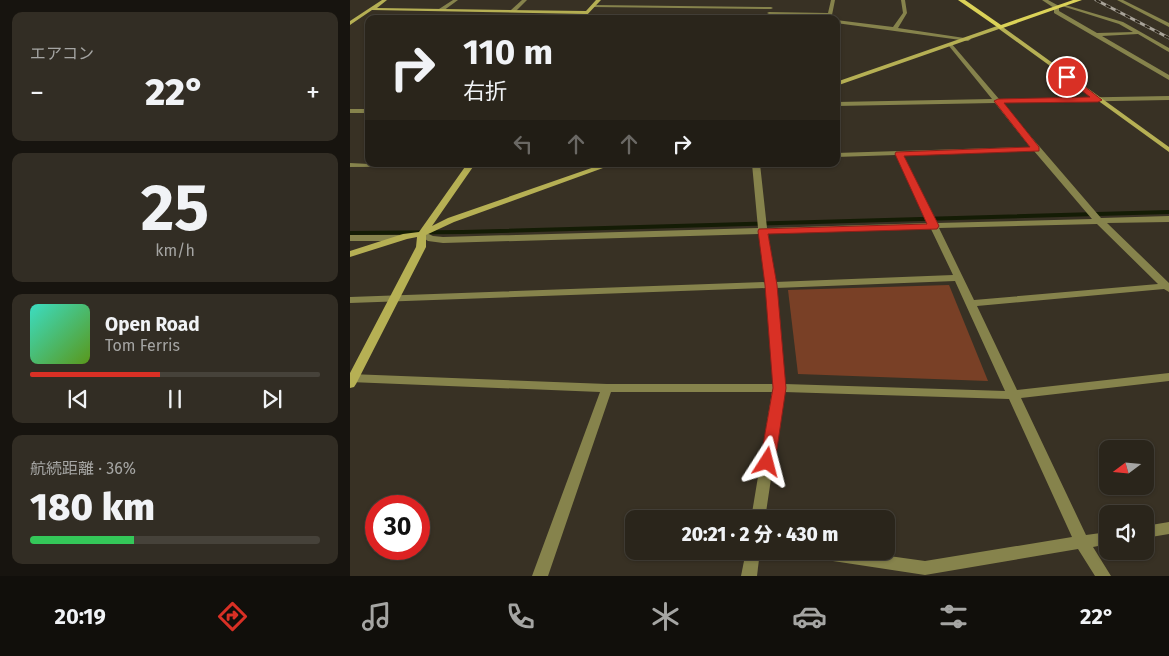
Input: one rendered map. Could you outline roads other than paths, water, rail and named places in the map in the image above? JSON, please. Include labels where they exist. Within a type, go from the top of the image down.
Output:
[{"type":"main road","points":[[961,0],[1000,27],[1079,0]]},
{"type":"street","points":[[350,23],[385,0]]},
{"type":"street","points":[[442,10],[456,0]]},
{"type":"street","points":[[513,12],[525,0]]},
{"type":"street","points":[[371,9],[588,13],[599,0]]},
{"type":"street","points":[[769,13],[774,0]]},
{"type":"street","points":[[594,6],[830,15],[833,0]]},
{"type":"street","points":[[895,28],[905,14],[903,0]]},
{"type":"street","points":[[1044,0],[1057,7],[1056,12],[1168,78]]},
{"type":"street","points":[[1119,0],[1169,25]]},
{"type":"street","points":[[1064,5],[1120,23],[1169,50]]},
{"type":"street","points":[[840,21],[968,39]]},
{"type":"street","points":[[840,83],[1000,27],[1169,150]]},
{"type":"street","points":[[1096,35],[1138,33]]},
{"type":"street","points":[[951,45],[1036,149],[1099,221],[1167,287]]},
{"type":"street","points":[[840,104],[1169,98]]},
{"type":"street","points":[[350,111],[365,111]]},
{"type":"street","points":[[840,156],[1036,149]]},
{"type":"street","points":[[899,154],[971,303],[1082,543],[1102,576]]},
{"type":"street","points":[[350,165],[365,165]]},
{"type":"street","points":[[468,167],[428,230],[421,247],[351,380],[607,388],[779,388],[1014,395],[1169,377]]},
{"type":"street","points":[[350,254],[428,230],[451,220],[601,167]]},
{"type":"street","points":[[756,167],[771,285],[779,388],[759,510]]},
{"type":"street","points":[[428,230],[431,238],[443,240],[1169,219]]},
{"type":"street","points":[[350,238],[400,238]]},
{"type":"street","points":[[350,300],[959,278]]},
{"type":"street","points":[[971,303],[1167,287]]},
{"type":"street","points":[[540,576],[607,388]]},
{"type":"street","points":[[1154,530],[1169,528]]},
{"type":"street","points":[[869,560],[925,568],[1099,540]]},
{"type":"street","points":[[748,576],[751,560]]},
{"type":"waterway","points":[[350,233],[463,232],[1169,212]]},
{"type":"railway","points":[[1096,0],[1169,38]]}]
